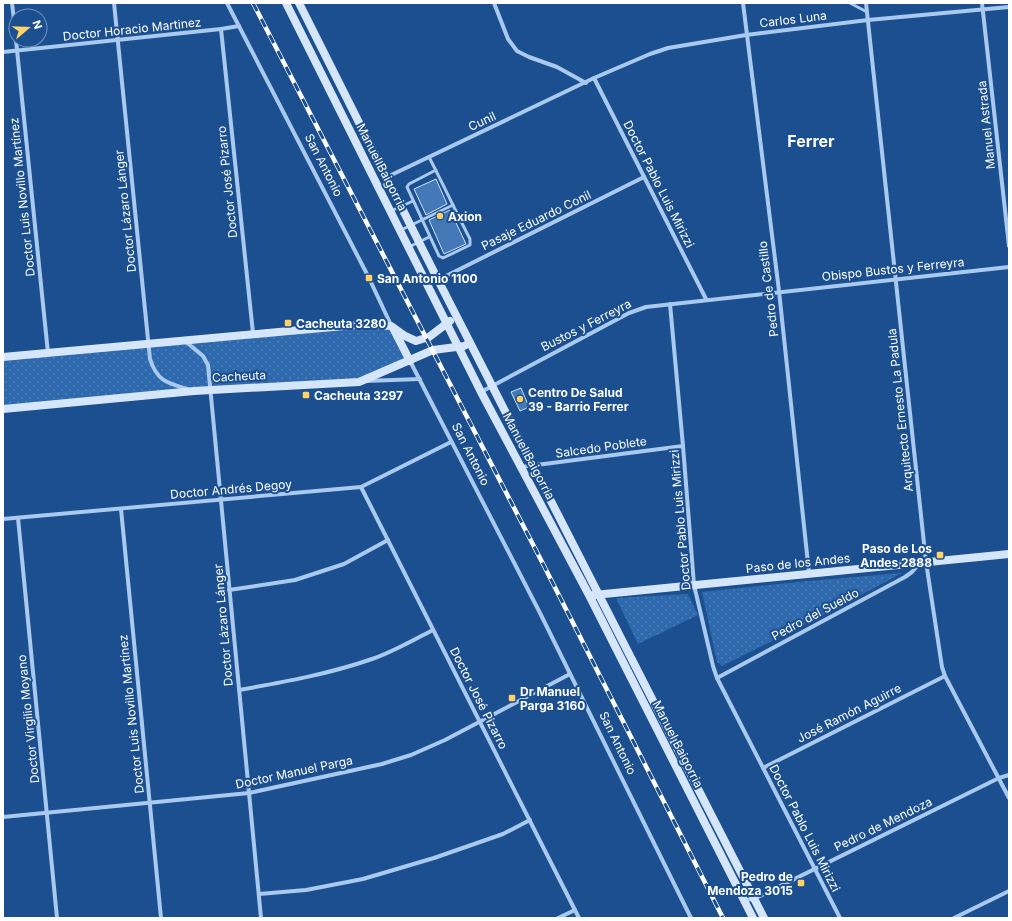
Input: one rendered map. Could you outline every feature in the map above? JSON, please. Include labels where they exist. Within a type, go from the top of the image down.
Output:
[{"type":"main road","name":"Manuel Baigorria","points":[[286,3],[481,392],[589,595],[753,918]]},
{"type":"main road","name":"Manuel Baigorria","points":[[299,3],[457,318],[764,918]]},
{"type":"main road","points":[[3,357],[253,333],[366,324],[391,326],[405,336],[416,341],[429,337],[447,322],[457,318]]},
{"type":"main road","name":"San Antonio","points":[[391,326],[410,361]]},
{"type":"main road","name":"Cacheuta","points":[[3,409],[194,391],[359,382],[433,350],[459,347],[470,343]]},
{"type":"main road","name":"Paso de los Andes","points":[[589,595],[1009,554]]},
{"type":"street","name":"Doctor Lázaro Lánger","points":[[114,3],[151,363],[160,378],[171,384],[194,391]]},
{"type":"street","name":"San Antonio","points":[[227,3],[365,271],[391,326]]},
{"type":"street","points":[[494,3],[508,39],[517,51],[557,67],[586,82]]},
{"type":"street","name":"Pedro de Castillo","points":[[743,3],[779,292],[809,574]]},
{"type":"street","name":"Arquitecto Ernesto La Padula","points":[[866,3],[896,279],[923,563],[942,667],[945,676],[1009,798]]},
{"type":"street","name":"Manuel Astrada","points":[[982,3],[1009,246]]},
{"type":"street","name":"Carlos Luna","points":[[594,78],[650,54],[668,48],[746,34],[868,20],[1009,7]]},
{"type":"street","name":"Doctor Horacio Martinez","points":[[3,52],[239,26]]},
{"type":"street","name":"Doctor José Pizarro","points":[[221,29],[253,333]]},
{"type":"street","name":"Doctor Luis Novillo Martínez","points":[[17,48],[48,353]]},
{"type":"street","name":"Cunil","points":[[387,177],[594,78]]},
{"type":"street","name":"Doctor Pablo Luis Mirizzi","points":[[594,78],[706,299]]},
{"type":"street","name":"Pasaje Eduardo Conil","points":[[438,280],[644,177]]},
{"type":"street","name":"Obispo Bustos y Ferreyra","points":[[779,292],[1009,267]]},
{"type":"street","name":"Bustos y Ferreyra","points":[[481,392],[629,313],[646,307],[706,299],[779,292]]},
{"type":"street","name":"Doctor Pablo Luis Mirizzi","points":[[670,304],[694,585],[716,678],[840,918]]},
{"type":"street","name":"Doctor Lázaro Lánger","points":[[184,340],[203,356],[208,364],[261,918]]},
{"type":"street","name":"San Antonio","points":[[410,361],[540,613],[691,918]]},
{"type":"street","points":[[359,382],[420,379]]},
{"type":"street","name":"Doctor Andrés Degoy","points":[[3,519],[361,487],[451,442]]},
{"type":"street","name":"Salcedo Poblete","points":[[521,467],[683,446]]},
{"type":"street","name":"Doctor José Pizarro","points":[[361,487],[579,918]]},
{"type":"street","name":"Doctor Luis Novillo Martínez","points":[[122,509],[161,918]]},
{"type":"street","name":"Doctor Virgilio Moyano","points":[[18,518],[57,918]]},
{"type":"street","points":[[229,590],[295,580],[344,564],[388,540]]},
{"type":"street","name":"Pedro del Sueldo","points":[[716,678],[905,577],[923,563]]},
{"type":"street","points":[[239,690],[321,675],[372,659],[433,630]]},
{"type":"street","name":"Doctor Manuel Parga","points":[[3,817],[249,793],[395,760],[431,747],[570,674]]},
{"type":"street","name":"José Ramón Aguirre","points":[[763,768],[945,676]]},
{"type":"street","name":"Pedro de Mendoza","points":[[744,900],[754,898],[999,778],[1009,775]]},
{"type":"street","points":[[258,894],[306,890],[362,879],[434,858],[496,836],[530,820]]},
{"type":"street","points":[[954,918],[1009,890]]},
{"type":"street","points":[[558,918],[575,910]]},
{"type":"lane","points":[[850,3],[867,12]]},
{"type":"lane","points":[[429,157],[436,170],[470,239],[470,245],[443,258],[440,258],[429,237],[406,187],[436,170]]},
{"type":"lane","points":[[391,211],[413,202]]},
{"type":"lane","points":[[401,230],[453,205]]},
{"type":"lane","points":[[409,247],[429,237]]},
{"type":"shaded area","points":[[391,326],[410,361],[371,378],[3,409],[3,357]]},
{"type":"shaded area","points":[[902,573],[822,616],[722,666],[717,662],[702,592]]},
{"type":"shaded area","points":[[688,594],[698,615],[638,644],[616,598]]},
{"type":"building","points":[[436,179],[447,204],[426,215],[414,189]]},
{"type":"building","points":[[450,210],[466,244],[444,254],[429,220]]},
{"type":"building","name":"Centro De Salud 39 - Barrio Ferrer","points":[[521,388],[529,407],[520,411],[511,392]]},
{"type":"railway","points":[[253,3],[541,560],[723,918]]},
{"type":"place","name":"Axion","points":[[440,216]]},
{"type":"place","name":"San Antonio 1100","points":[[369,278]]},
{"type":"place","name":"Cacheuta 3280","points":[[288,323]]},
{"type":"place","name":"Cacheuta 3297","points":[[306,395]]},
{"type":"place","name":"Centro De Salud 39 - Barrio Ferrer","points":[[520,399]]},
{"type":"place","name":"Paso de Los Andes 2888","points":[[940,555]]},
{"type":"place","name":"Dr Manuel Parga 3160","points":[[512,698]]},
{"type":"place","name":"Pedro de Mendoza 3015","points":[[801,883]]},
{"type":"district","name":"Ferrer","points":[[811,141]]}]
